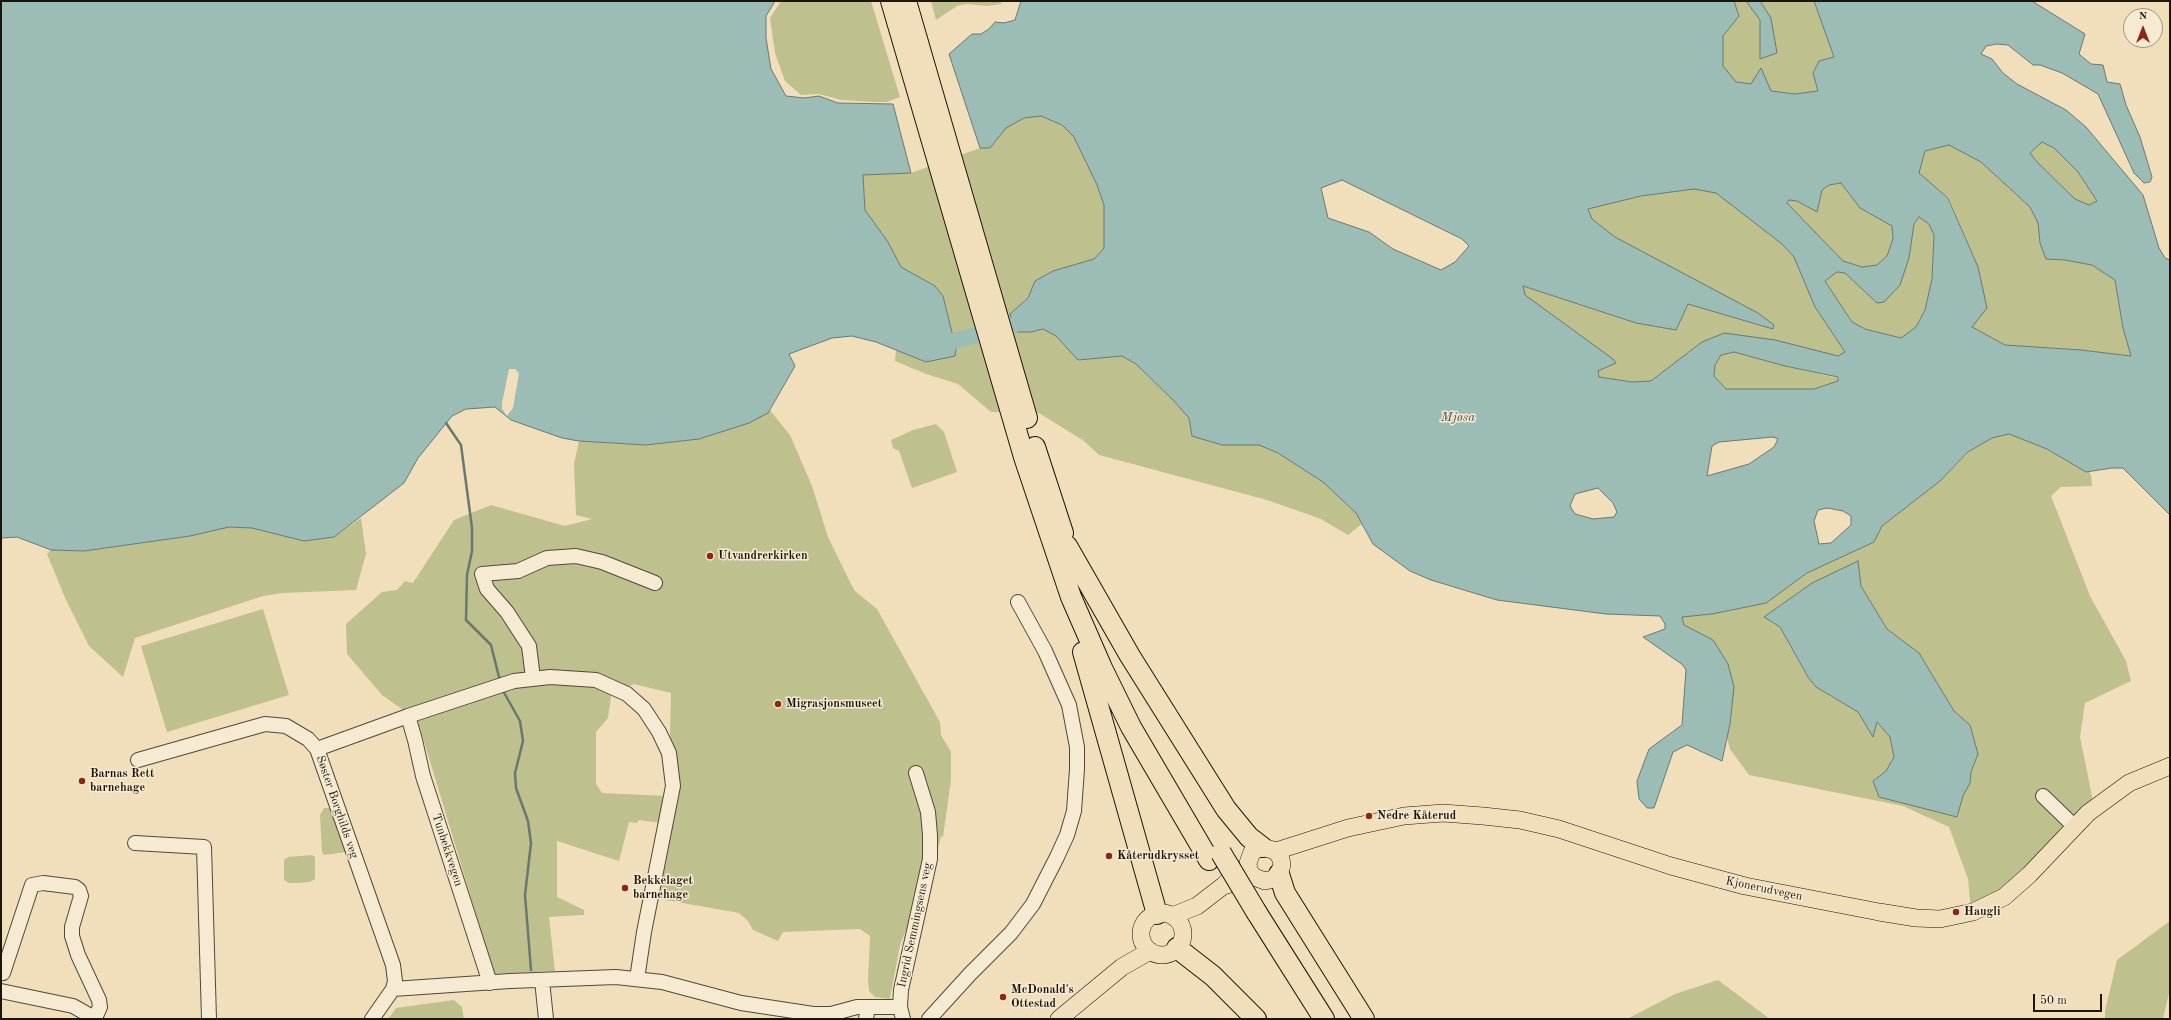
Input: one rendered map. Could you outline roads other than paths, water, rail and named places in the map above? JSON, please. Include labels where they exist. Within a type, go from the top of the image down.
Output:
[{"type":"highway","points":[[891,1],[988,307]]},
{"type":"highway","points":[[906,1],[1002,357],[1027,469],[1061,551],[1084,627],[1116,698],[1142,748],[1215,856],[1251,915],[1308,1019]]},
{"type":"highway","points":[[1061,551],[1123,645],[1226,809],[1249,837],[1275,859],[1286,893],[1364,1019]]},
{"type":"highway","points":[[1061,551],[1073,623],[1170,920]]},
{"type":"highway","points":[[1251,915],[1324,1019]]},
{"type":"highway","points":[[1177,948],[1213,976],[1256,1019]]},
{"type":"main road","name":"Kjonerudvegen","points":[[1251,870],[1252,852],[1275,859],[1316,839],[1360,825],[1404,816],[1443,813],[1507,818],[1559,829],[1671,866],[1745,886],[1879,912],[1916,918],[1940,919],[1973,912],[2004,897],[2029,875],[2074,826],[2118,790],[2146,775],[2170,766]]},
{"type":"main road","name":"Kjonerudvegen","points":[[1251,870],[1265,881],[1273,879],[1275,859]]},
{"type":"main road","name":"Kjonerudvegen","points":[[1147,947],[1142,935],[1145,924],[1170,920],[1197,906],[1224,886],[1251,870]]},
{"type":"main road","points":[[1058,1019],[1147,947],[1161,955],[1167,954],[1177,948],[1181,942],[1170,920]]},
{"type":"street","points":[[533,678],[529,646],[507,612],[488,589],[482,574],[518,571],[547,558],[576,556],[602,562],[655,583]]},
{"type":"street","points":[[929,1019],[970,974],[1011,933],[1033,904],[1067,835],[1074,811],[1077,747],[1069,705],[1045,651],[1018,602]]},
{"type":"street","points":[[317,749],[408,716],[514,681],[533,678],[574,678],[596,680],[616,688],[627,694],[644,709],[659,732],[672,766],[672,797],[644,932],[638,979],[616,977],[542,980],[393,990],[372,1019]]},
{"type":"street","name":"Tunbekkvegen","points":[[408,716],[416,740],[423,776],[490,983]]},
{"type":"street","name":"Søster Borghilds veg","points":[[138,760],[265,724],[275,724],[296,731],[308,739],[317,749],[390,956],[395,981],[393,990]]},
{"type":"street","name":"Ingrid Semmingsens veg","points":[[638,979],[662,982],[760,1006],[813,1014],[831,1014],[857,1007],[867,1013],[902,1013],[905,967],[920,911],[930,859],[928,812],[916,773]]},
{"type":"street","points":[[2043,796],[2074,826]]},
{"type":"street","points":[[135,843],[204,847],[209,1019]]},
{"type":"street","points":[[1,991],[73,1006],[95,1018],[100,1007],[99,1000],[78,955],[72,936],[72,927],[81,896],[79,890],[74,887],[43,883],[32,885],[3,973]]},
{"type":"street","points":[[542,980],[546,1019]]},
{"type":"water","points":[[1,1],[775,1],[766,16],[766,38],[771,69],[786,96],[804,98],[819,96],[838,103],[893,104],[911,173],[863,175],[865,210],[888,242],[901,267],[935,286],[943,296],[956,349],[955,356],[926,362],[876,342],[852,336],[832,338],[789,354],[795,366],[768,413],[749,423],[699,439],[646,445],[579,441],[562,438],[511,420],[495,407],[466,409],[452,416],[418,458],[404,483],[334,537],[304,541],[252,528],[229,527],[190,536],[84,551],[51,550],[17,537],[1,538]]},
{"type":"water","name":"Mjøsa","points":[[1021,1],[1734,1],[1739,16],[1723,36],[1723,66],[1736,82],[1751,84],[1761,68],[1771,91],[1795,94],[1818,91],[1813,73],[1819,61],[1834,57],[1814,1],[2032,1],[2085,34],[2079,54],[2091,64],[2103,65],[2107,82],[2120,84],[2126,105],[2140,137],[2152,177],[2150,182],[2144,183],[2134,173],[2098,94],[2062,73],[2040,65],[2033,65],[2008,45],[1997,44],[1986,46],[1981,54],[1992,59],[2003,73],[2017,84],[2066,110],[2086,127],[2143,195],[2159,248],[2165,258],[2170,260],[2170,515],[2123,468],[2086,472],[2047,449],[2009,434],[1992,438],[1968,452],[1940,481],[1882,526],[1874,542],[1807,573],[1766,603],[1712,614],[1682,617],[1684,625],[1713,640],[1728,664],[1734,687],[1730,724],[1722,761],[1687,745],[1673,752],[1654,808],[1647,808],[1639,799],[1637,781],[1649,749],[1682,725],[1686,670],[1683,665],[1643,637],[1665,629],[1665,624],[1660,616],[1606,614],[1497,600],[1431,580],[1410,571],[1373,544],[1356,513],[1323,482],[1278,453],[1259,445],[1222,445],[1192,436],[1189,418],[1174,401],[1136,364],[1122,356],[1078,360],[1056,336],[1043,329],[1031,332],[1016,332],[1010,314],[1028,298],[1035,281],[1053,271],[1094,259],[1104,248],[1104,205],[1097,185],[1074,137],[1062,125],[1041,116],[1024,118],[1006,128],[990,148],[980,148],[949,54],[972,34],[981,34],[989,29],[995,22],[1004,23],[1015,20]],"holes":[[[2042,142],[2054,148],[2078,172],[2097,201],[2089,205],[2075,199],[2037,162],[2030,153]],[[1949,145],[1981,162],[2030,207],[2038,223],[2040,243],[2046,259],[2065,260],[2092,265],[2115,280],[2123,328],[2131,356],[2081,350],[2005,345],[1972,327],[1987,308],[1978,267],[1948,198],[1919,173],[1925,151]],[[1342,180],[1462,239],[1469,246],[1455,262],[1441,270],[1393,249],[1369,232],[1328,218],[1321,188]],[[1841,183],[1860,208],[1892,226],[1893,239],[1887,256],[1877,265],[1862,267],[1843,261],[1787,203],[1789,200],[1797,201],[1817,212],[1822,190],[1829,185]],[[1694,189],[1716,193],[1782,244],[1794,257],[1815,307],[1845,352],[1838,356],[1775,340],[1724,333],[1702,342],[1651,381],[1632,382],[1599,377],[1598,371],[1616,363],[1613,359],[1525,295],[1523,286],[1636,323],[1676,330],[1688,304],[1773,329],[1774,325],[1758,313],[1615,237],[1592,219],[1588,209],[1641,196]],[[1919,217],[1929,224],[1934,235],[1932,279],[1925,310],[1916,327],[1901,338],[1865,329],[1852,322],[1825,281],[1837,272],[1845,273],[1877,303],[1884,302],[1900,285],[1909,258],[1914,224]],[[1734,352],[1785,366],[1838,377],[1838,381],[1814,389],[1726,389],[1714,376],[1715,365],[1721,355]],[[1773,437],[1778,439],[1774,447],[1749,464],[1707,476],[1712,446],[1719,442]],[[1598,488],[1613,503],[1617,512],[1614,517],[1593,519],[1575,514],[1570,506],[1575,494]],[[1827,508],[1843,511],[1851,516],[1851,525],[1831,543],[1819,544],[1814,521],[1818,510]]]},
{"type":"water","points":[[1746,1],[1760,1],[1771,18],[1777,53],[1760,59],[1760,20]]},
{"type":"water","points":[[1858,561],[1861,586],[1887,629],[1919,653],[1954,711],[1970,725],[1978,754],[1971,772],[1970,783],[1963,796],[1957,817],[1879,797],[1873,781],[1886,771],[1894,757],[1890,737],[1877,722],[1873,737],[1858,712],[1816,687],[1808,677],[1780,627],[1764,617],[1812,583]]},
{"type":"waterway","points":[[954,341],[1014,325]]},
{"type":"waterway","points":[[446,423],[461,445],[472,528],[472,551],[467,575],[466,620],[491,645],[500,681]]},
{"type":"waterway","points":[[502,689],[520,721],[523,741],[515,773],[516,788],[528,821],[531,843],[525,895],[531,970]]},
{"type":"place","name":"Utvandrerkirken","points":[[710,556]]},
{"type":"place","name":"Migrasjonsmuseet","points":[[778,704]]},
{"type":"place","name":"Barnas Rett barnehage","points":[[82,781]]},
{"type":"place","name":"Nedre Kåterud","points":[[1369,816]]},
{"type":"place","name":"Kåterudkrysset","points":[[1109,856]]},
{"type":"place","name":"Bekkelaget barnehage","points":[[625,888]]},
{"type":"place","name":"Haugli","points":[[1956,912]]},
{"type":"place","name":"McDonald's Ottestad","points":[[1003,997]]}]
